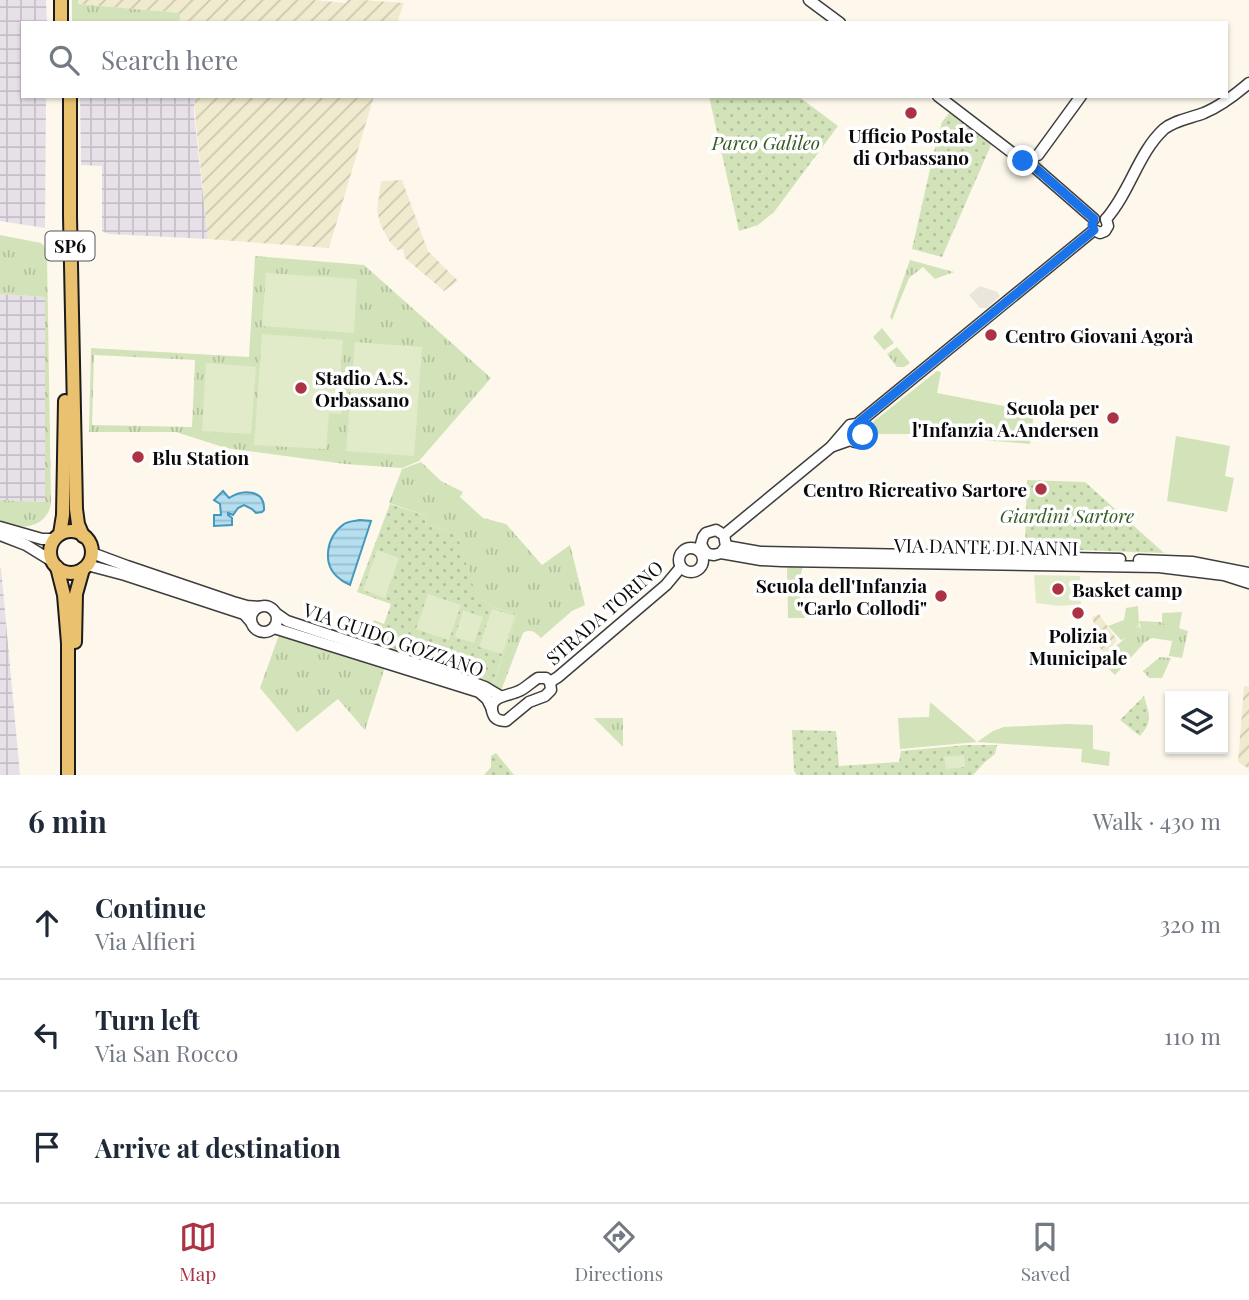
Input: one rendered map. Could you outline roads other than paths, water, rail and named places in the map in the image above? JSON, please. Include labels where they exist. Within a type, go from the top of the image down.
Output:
[{"type":"main road","points":[[61,0],[61,21]]},
{"type":"main road","points":[[68,0],[68,21]]},
{"type":"main road","name":"SP6","points":[[62,98],[65,409],[63,515],[58,537],[50,550],[64,596],[68,775]]},
{"type":"main road","name":"SP6","points":[[70,98],[76,509],[78,524],[91,546],[87,562]]},
{"type":"main road","points":[[58,537],[73,532],[83,536]]},
{"type":"main road","points":[[54,564],[61,570],[73,573],[87,562]]},
{"type":"main road","points":[[76,775],[76,596],[87,562]]},
{"type":"street","points":[[809,0],[837,21]]},
{"type":"street","points":[[1228,97],[1249,83]]},
{"type":"street","points":[[940,98],[999,142],[1010,145],[1094,225]]},
{"type":"street","points":[[1028,160],[1038,155],[1080,98]]},
{"type":"street","points":[[724,545],[719,531],[710,531],[703,537],[699,547],[701,553],[706,556],[715,555],[831,447],[848,436],[850,425],[857,424],[1101,217],[1106,219],[1121,200],[1148,147],[1164,129],[1213,109],[1227,98]]},
{"type":"street","points":[[848,436],[857,441],[863,436],[863,430],[857,424]]},
{"type":"street","points":[[0,527],[42,539],[58,537]]},
{"type":"street","points":[[0,535],[26,545],[54,564]]},
{"type":"street","name":"VIA DANTE DI NANNI","points":[[724,545],[760,552],[1174,560],[1249,573]]},
{"type":"street","name":"VIA DANTE DI NANNI","points":[[724,545],[761,560],[1159,567],[1224,575],[1249,583]]},
{"type":"street","points":[[699,547],[687,548],[681,552],[681,567],[689,572],[697,571],[706,556]]},
{"type":"street","points":[[87,562],[127,566],[233,602],[270,607],[277,614],[278,622],[267,632],[258,631],[244,614],[87,562]]},
{"type":"street","name":"STRADA TORINO","points":[[492,709],[499,721],[506,721],[529,702],[549,694],[552,686],[550,682],[666,585],[681,567]]},
{"type":"street","points":[[251,622],[252,613],[259,607]]},
{"type":"street","name":"VIA GUIDO GOZZANO","points":[[277,614],[287,621],[474,683],[500,696]]},
{"type":"street","name":"VIA GUIDO GOZZANO","points":[[274,628],[479,692],[487,699],[492,709]]},
{"type":"street","points":[[492,709],[494,701],[500,696],[520,691],[538,678],[546,678],[550,682]]},
{"type":"water","points":[[223,491],[229,498],[246,492],[257,495],[261,498],[264,510],[256,513],[244,505],[233,515],[228,513],[232,518],[232,525],[214,526],[214,515],[221,515],[220,504],[214,500]]},
{"type":"water","points":[[371,521],[350,585],[334,573],[328,559],[328,551],[338,530],[346,523]]},
{"type":"place","name":"Ufficio Postale di Orbassano","points":[[911,113]]},
{"type":"place","name":"Centro Giovani Agorà","points":[[991,335]]},
{"type":"place","name":"Stadio A.S. Orbassano","points":[[301,388]]},
{"type":"place","name":"Scuola per l'Infanzia A.Andersen","points":[[1113,418]]},
{"type":"place","name":"Blu Station","points":[[138,457]]},
{"type":"place","name":"Centro Ricreativo Sartore","points":[[1041,489]]},
{"type":"place","name":"Basket camp","points":[[1058,589]]},
{"type":"place","name":"Scuola dell'Infanzia \"Carlo Collodi\"","points":[[941,596]]},
{"type":"place","name":"Polizia Municipale","points":[[1078,613]]},
{"type":"park label","name":"Parco Galileo","points":[[766,142]]},
{"type":"park label","name":"Giardini Sartore","points":[[1067,515]]}]
